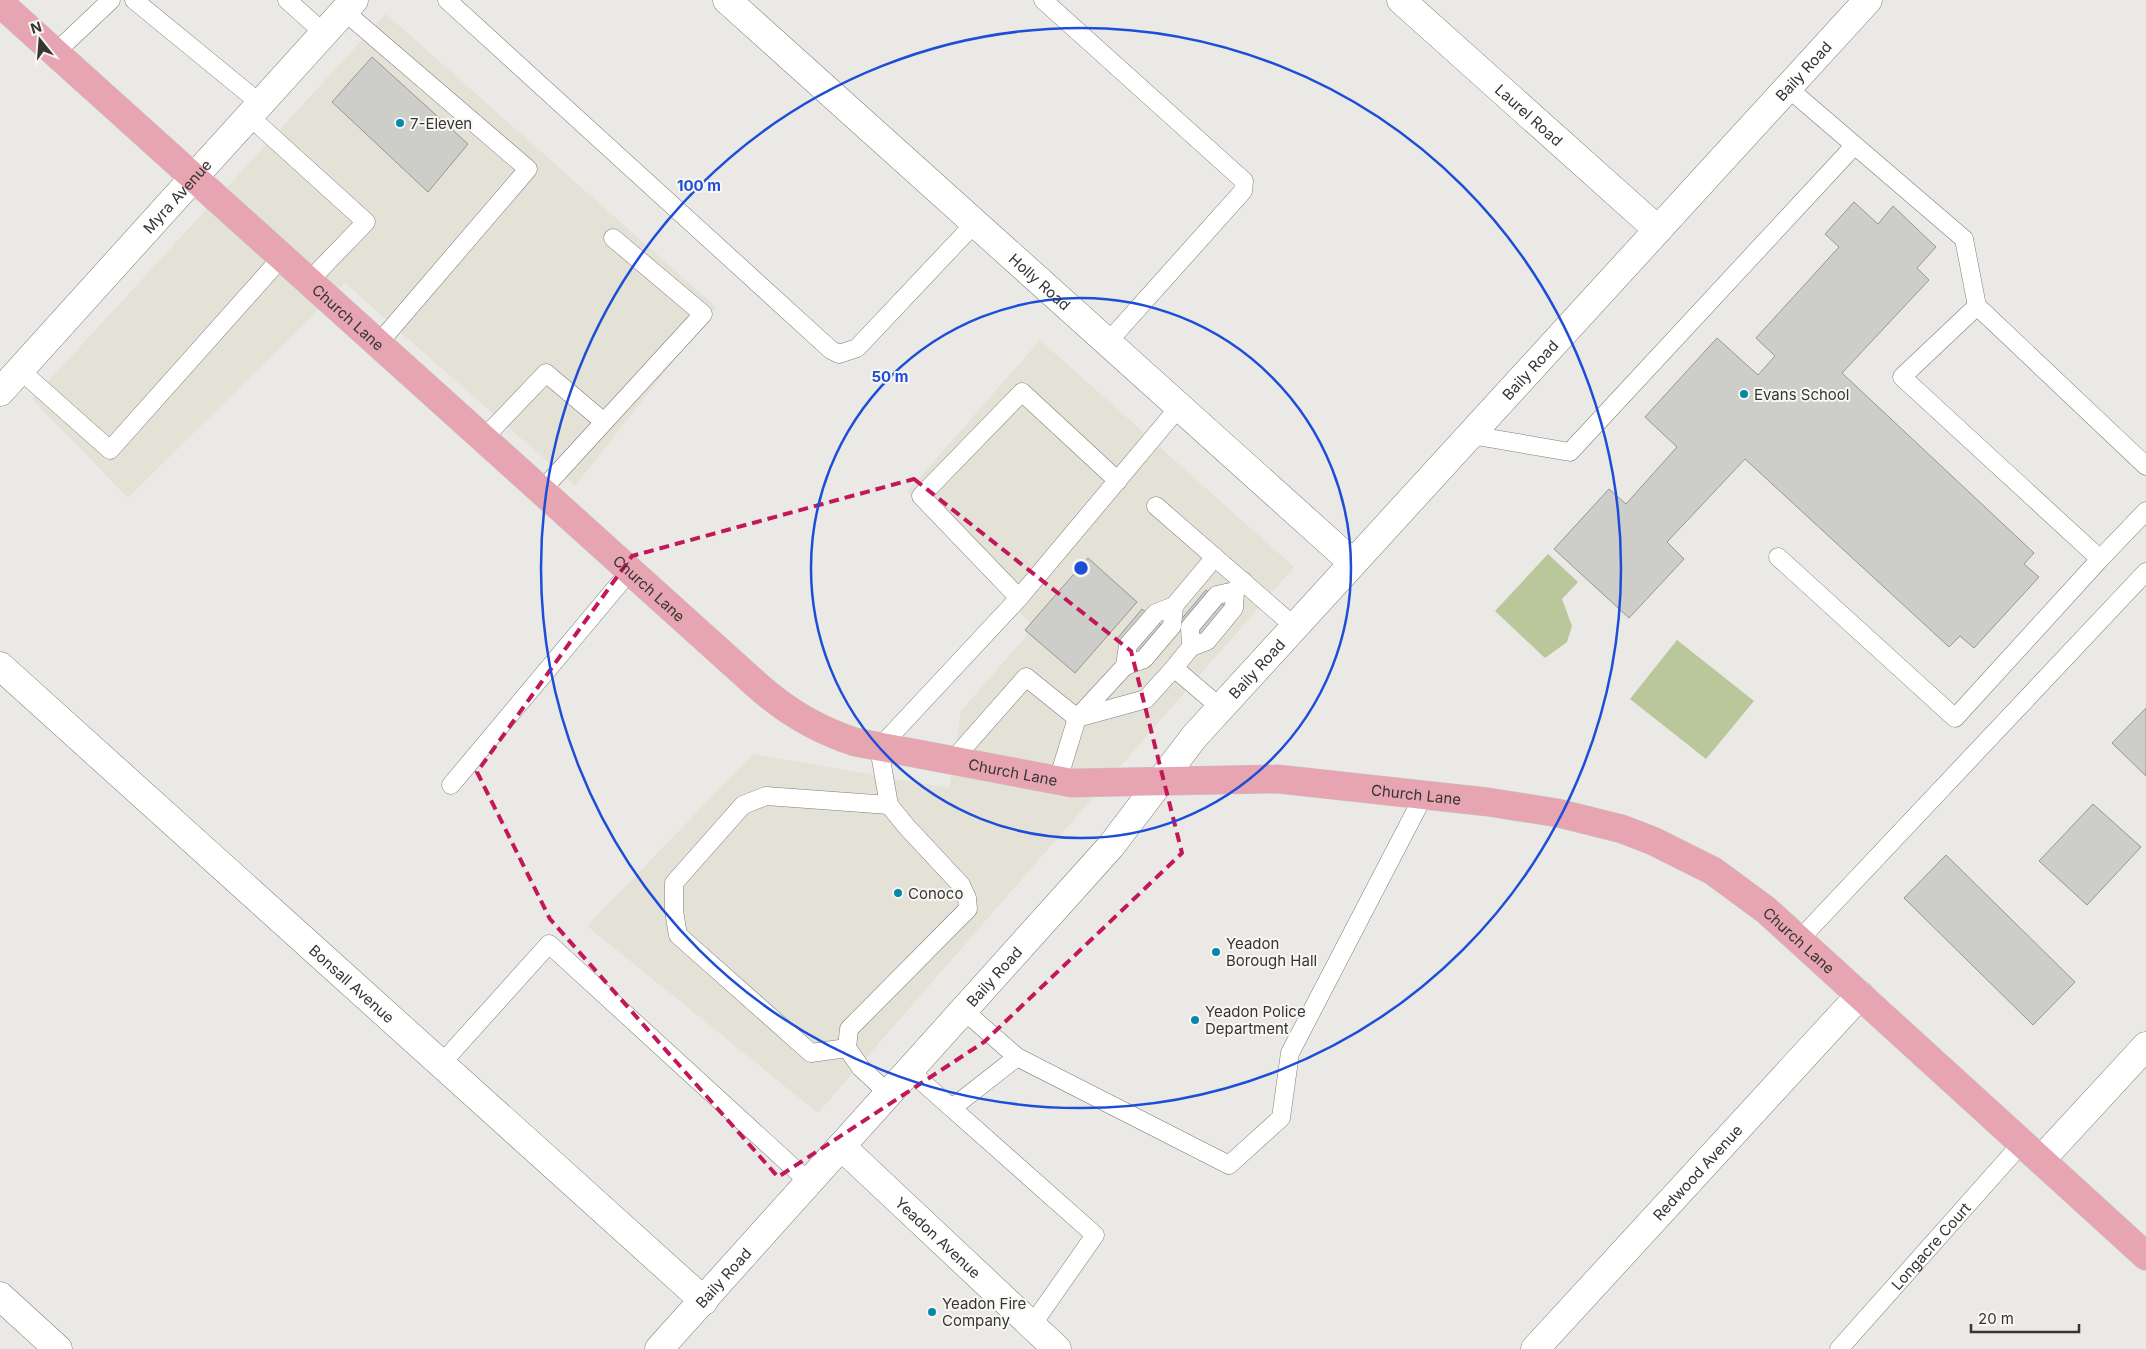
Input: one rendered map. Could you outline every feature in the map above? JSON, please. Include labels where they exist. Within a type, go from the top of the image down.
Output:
[{"type":"main road","name":"Church Lane","points":[[12,6],[55,53],[775,702],[821,729],[855,742],[879,748],[1072,783],[1278,779],[1424,795],[1558,813],[1622,829],[1653,841],[1713,871],[1741,889],[2146,1256]]},
{"type":"street","name":"Holly Road","points":[[727,0],[1353,563]]},
{"type":"street","name":"Laurel Road","points":[[1401,0],[1658,230]]},
{"type":"street","name":"Baily Road","points":[[659,1349],[1111,846],[1194,737],[1868,0]]},
{"type":"street","name":"Myra Avenue","points":[[0,392],[349,6]]},
{"type":"street","name":"Bonsall Avenue","points":[[0,666],[704,1301]]},
{"type":"street","name":"Redwood Avenue","points":[[1535,1349],[1860,995]]},
{"type":"street","points":[[2031,1152],[2146,1046]]},
{"type":"street","name":"Yeadon Avenue","points":[[842,1147],[1057,1349]]},
{"type":"street","points":[[0,1296],[58,1349]]},
{"type":"lane","points":[[55,53],[111,0]]},
{"type":"lane","points":[[134,0],[255,110],[366,222],[309,281]]},
{"type":"lane","points":[[287,0],[324,33]]},
{"type":"lane","points":[[447,0],[830,350],[839,354],[857,348],[975,223]]},
{"type":"lane","points":[[1043,0],[1244,181],[1243,191],[1107,343]]},
{"type":"lane","points":[[349,6],[528,169],[378,344]]},
{"type":"lane","points":[[1788,88],[1964,239],[1977,306],[2146,466]]},
{"type":"lane","points":[[1470,435],[1570,452],[1854,146]]},
{"type":"lane","points":[[541,491],[703,314],[613,238]]},
{"type":"lane","points":[[20,370],[110,450],[282,258]]},
{"type":"lane","points":[[1977,306],[1902,377],[2100,559]]},
{"type":"lane","points":[[483,439],[546,372],[604,422]]},
{"type":"lane","points":[[1019,598],[922,496],[1022,392],[1118,480]]},
{"type":"lane","points":[[889,1094],[861,1068],[847,1048],[849,1029],[968,909],[967,898],[961,885],[889,805],[879,748],[1019,598],[1179,407]]},
{"type":"lane","points":[[1156,506],[1215,557],[1239,586],[1295,627]]},
{"type":"lane","points":[[1778,557],[1955,718],[2146,511]]},
{"type":"lane","points":[[1058,780],[1077,718],[1125,666],[1128,645],[1156,613],[1174,606],[1215,557]]},
{"type":"lane","points":[[451,784],[630,571]]},
{"type":"lane","points":[[1799,940],[2146,572]]},
{"type":"lane","points":[[1077,718],[1146,699],[1191,647],[1190,628],[1217,596],[1239,586]]},
{"type":"lane","points":[[1174,668],[1221,708]]},
{"type":"lane","points":[[952,761],[1026,676],[1077,718]]},
{"type":"lane","points":[[963,1010],[1017,1057],[1229,1165],[1280,1118],[1290,1053],[1424,795]]},
{"type":"lane","points":[[847,1048],[810,1053],[678,935],[674,911],[674,883],[743,805],[766,796],[889,805]]},
{"type":"lane","points":[[441,1064],[550,944],[810,1183]]},
{"type":"lane","points":[[952,1108],[1017,1057]]},
{"type":"lane","points":[[910,1071],[1095,1235],[1032,1325]]},
{"type":"lane","name":"Longacre Court","points":[[1839,1349],[2031,1152]]},
{"type":"highlighted area","points":[[914,479],[1131,651],[1182,853],[984,1042],[778,1177],[550,919],[477,772],[632,556]]},
{"type":"shaded area","points":[[386,14],[716,307],[575,486],[345,283],[128,498],[32,399]]},
{"type":"shaded area","points":[[1040,340],[1294,567],[818,1113],[587,926],[753,754],[949,788],[961,711],[1034,627],[907,492]]},
{"type":"green space","points":[[1548,554],[1578,582],[1562,599],[1572,626],[1567,642],[1545,658],[1495,611]]},
{"type":"green space","points":[[1677,640],[1754,701],[1706,759],[1630,699]]},
{"type":"building","name":"7-Eleven","points":[[372,57],[468,144],[428,192],[332,102]]},
{"type":"building","points":[[1854,202],[1878,224],[1893,206],[1936,247],[1917,268],[1929,280],[1842,373],[2034,553],[2024,564],[2039,577],[1974,648],[1960,636],[1949,647],[1745,459],[1667,542],[1684,559],[1629,618],[1554,549],[1609,489],[1626,504],[1677,447],[1645,417],[1717,338],[1758,375],[1775,356],[1756,338],[1839,247],[1825,234]]},
{"type":"building","points":[[1088,558],[1137,602],[1075,673],[1025,630]]},
{"type":"building","points":[[1206,590],[1234,614],[1207,646],[1179,622]]},
{"type":"building","points":[[1142,609],[1170,632],[1143,663],[1116,640]]},
{"type":"building","points":[[2146,708],[2146,776],[2112,743]]},
{"type":"building","points":[[2093,804],[2141,847],[2087,905],[2039,861]]},
{"type":"building","points":[[1946,855],[2075,982],[2033,1025],[1904,898]]},
{"type":"place","name":"7-Eleven","points":[[400,123]]},
{"type":"place","name":"Evans School","points":[[1744,394]]},
{"type":"place","name":"Conoco","points":[[898,893]]},
{"type":"place","name":"Yeadon Borough Hall","points":[[1216,952]]},
{"type":"place","name":"Yeadon Police Department","points":[[1195,1020]]},
{"type":"place","name":"Yeadon Fire Company","points":[[932,1312]]}]
